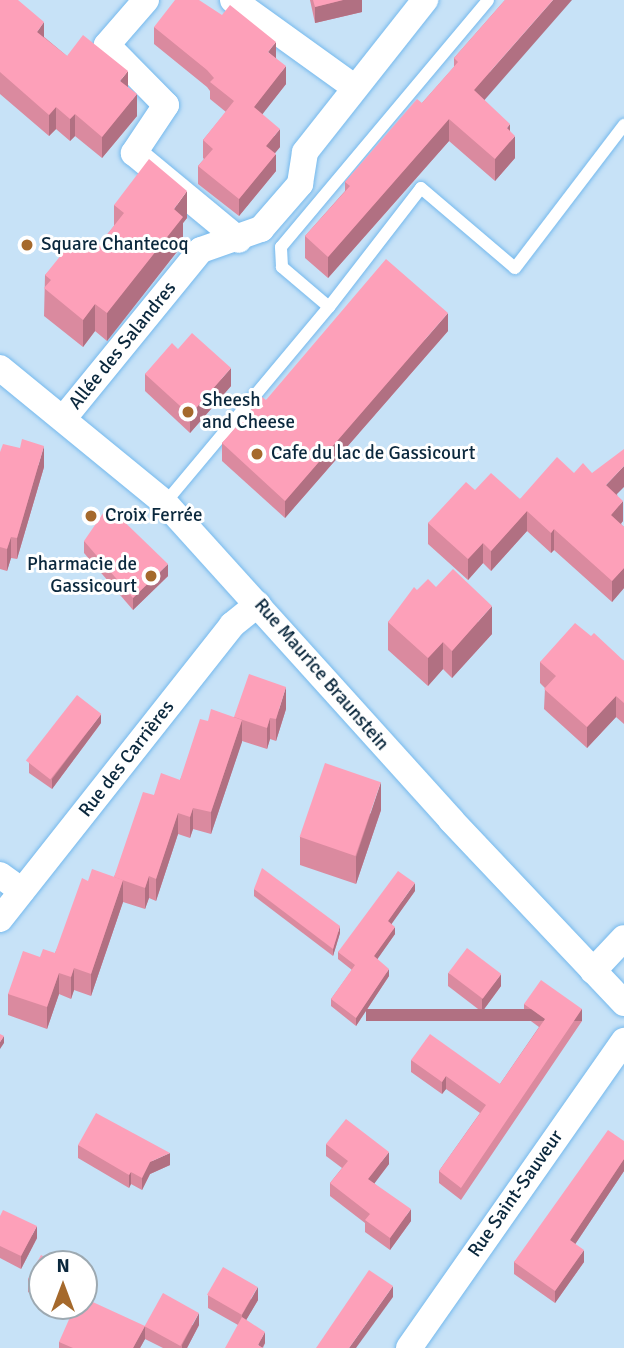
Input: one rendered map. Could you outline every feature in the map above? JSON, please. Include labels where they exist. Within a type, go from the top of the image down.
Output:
[{"type":"street","points":[[146,0],[107,45],[166,105],[134,153],[239,240]]},
{"type":"street","points":[[233,0],[354,87]]},
{"type":"street","name":"Allée des Salandres","points":[[63,419],[201,250],[239,240],[261,229],[300,184],[305,152],[425,0]]},
{"type":"street","name":"Rue Maurice Braunstein","points":[[0,368],[165,503],[258,604],[321,678],[624,1003]]},
{"type":"street","name":"Rue des Carrières","points":[[0,919],[232,625],[258,604]]},
{"type":"street","points":[[0,875],[22,891]]},
{"type":"street","points":[[593,971],[624,938]]},
{"type":"street","name":"Rue Saint-Sauveur","points":[[409,1348],[624,1041]]},
{"type":"lane","points":[[329,307],[282,267],[281,247],[488,0]]},
{"type":"lane","points":[[165,503],[329,307],[421,188],[515,268],[624,125]]},
{"type":"building","points":[[0,0],[18,0],[44,22],[37,32],[67,56],[83,35],[128,71],[120,81],[137,94],[102,137],[75,114],[70,119],[56,107],[49,115],[0,72]]},
{"type":"building","points":[[175,0],[199,0],[222,15],[230,5],[276,42],[268,52],[286,66],[254,107],[280,129],[266,146],[276,154],[239,199],[198,166],[213,149],[203,140],[234,101],[210,82],[214,78],[207,70],[154,27]]},
{"type":"building","points":[[313,0],[343,0],[315,7]]},
{"type":"building","points":[[505,0],[553,0],[474,90],[510,124],[507,128],[515,136],[495,159],[449,119],[328,257],[305,236],[350,186],[345,182],[417,99],[422,103],[458,62],[454,58]]},
{"type":"building","points":[[149,159],[187,191],[174,209],[183,217],[107,313],[95,304],[83,320],[44,288],[51,280],[45,275],[70,244],[75,248],[81,241],[94,251],[124,213],[114,205]]},
{"type":"building","points":[[386,259],[448,313],[285,501],[222,443],[262,397],[266,400]]},
{"type":"building","name":"Sheesh and Cheese","points":[[192,333],[231,368],[190,415],[145,374],[172,343],[178,349]]},
{"type":"building","points":[[22,439],[44,446],[17,538],[11,537],[7,549],[0,547],[0,452],[3,444],[20,448]]},
{"type":"building","points":[[624,449],[624,466],[606,485],[623,501],[611,515],[624,527],[624,568],[612,581],[554,529],[551,533],[527,511],[491,551],[483,543],[468,559],[428,523],[466,482],[475,490],[491,473],[520,499],[557,457],[574,473],[583,463],[592,473]]},
{"type":"building","points":[[108,506],[168,564],[133,598],[84,541]]},
{"type":"building","points":[[453,569],[492,606],[452,651],[443,642],[428,658],[388,622],[414,587],[417,590],[428,579],[436,587]]},
{"type":"building","points":[[575,623],[591,636],[594,633],[624,661],[624,703],[616,696],[587,727],[544,689],[556,676],[540,662]]},
{"type":"building","points":[[249,674],[286,687],[276,719],[270,718],[267,728],[234,717]]},
{"type":"building","points":[[77,695],[101,714],[50,779],[26,760]]},
{"type":"building","points":[[211,709],[242,720],[211,812],[193,808],[190,817],[178,813],[156,879],[149,876],[145,888],[114,877],[143,792],[154,795],[161,773],[180,780],[200,719],[208,721]]},
{"type":"building","points":[[325,763],[381,782],[355,856],[300,837]]},
{"type":"building","points":[[262,868],[340,926],[333,949],[254,889]]},
{"type":"building","points":[[92,869],[123,880],[91,974],[74,968],[71,977],[59,973],[47,1007],[8,994],[23,951],[40,957],[43,949],[55,953],[82,878],[88,881]]},
{"type":"building","points":[[398,871],[415,883],[388,921],[395,927],[374,956],[389,969],[356,1018],[331,999],[355,965],[338,952]]},
{"type":"building","points":[[467,948],[501,974],[483,999],[448,973]]},
{"type":"building","points":[[541,980],[582,1009],[461,1188],[439,1171],[486,1105],[446,1076],[442,1082],[411,1060],[430,1034],[500,1084],[545,1019],[524,1004]]},
{"type":"building","points":[[96,1113],[170,1153],[150,1162],[142,1178],[131,1172],[129,1175],[78,1145]]},
{"type":"building","points":[[346,1119],[389,1152],[368,1179],[411,1209],[390,1238],[365,1220],[370,1214],[330,1183],[348,1161],[326,1144]]},
{"type":"building","points":[[608,1130],[624,1141],[624,1159],[570,1240],[584,1250],[555,1291],[514,1262]]},
{"type":"building","points":[[3,1210],[37,1226],[21,1256],[0,1246],[0,1216]]},
{"type":"building","points":[[223,1267],[258,1287],[242,1315],[207,1295]]},
{"type":"building","points":[[369,1270],[393,1286],[349,1348],[316,1348]]},
{"type":"building","points":[[163,1293],[199,1313],[180,1346],[145,1326]]},
{"type":"building","points":[[98,1304],[145,1326],[133,1348],[73,1348],[59,1342],[69,1320],[98,1320]]},
{"type":"building","points":[[242,1317],[265,1332],[258,1345],[263,1348],[225,1348]]},
{"type":"place","name":"Square Chantecoq","points":[[27,245]]},
{"type":"place","name":"Sheesh and Cheese","points":[[188,412]]},
{"type":"place","name":"Cafe du lac de Gassicourt","points":[[257,454]]},
{"type":"place","name":"Croix Ferrée","points":[[91,516]]},
{"type":"place","name":"Pharmacie de Gassicourt","points":[[151,576]]}]
